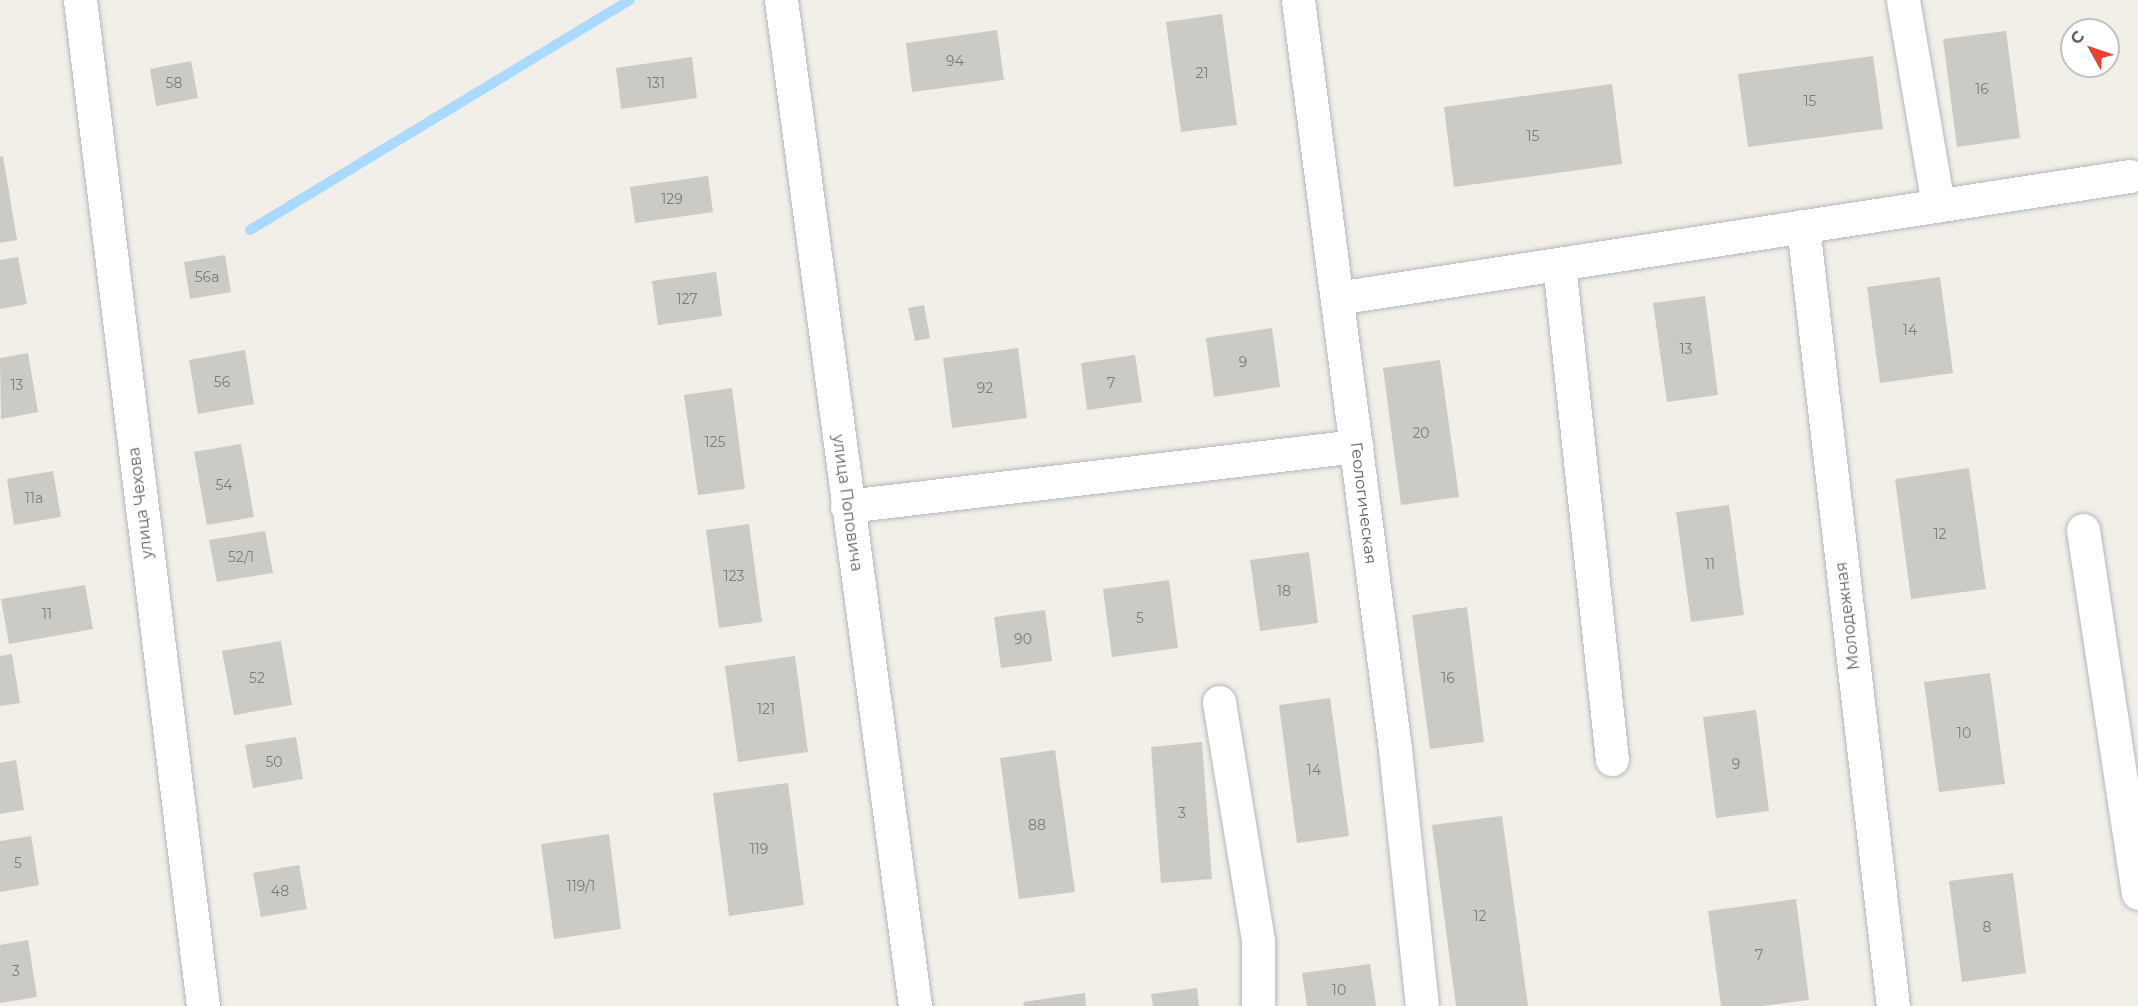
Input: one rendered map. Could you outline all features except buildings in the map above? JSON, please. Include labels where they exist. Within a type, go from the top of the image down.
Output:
[{"type":"street","name":"улица Чехова","points":[[80,0],[202,1006]]},
{"type":"street","name":"улица Поповича","points":[[781,0],[915,1006]]},
{"type":"street","name":"Геологическая","points":[[1298,0],[1395,750],[1422,1006]]},
{"type":"street","points":[[1903,0],[1938,205]]},
{"type":"street","points":[[1337,298],[2130,176]]},
{"type":"street","name":"Молодежная","points":[[1803,226],[1893,1006]]},
{"type":"street","points":[[1559,264],[1612,759]]},
{"type":"street","points":[[847,506],[1356,446]]},
{"type":"street","points":[[2083,530],[2138,893]]},
{"type":"street","points":[[1219,702],[1258,941],[1258,1006]]},
{"type":"waterway","points":[[250,230],[630,0]]}]
